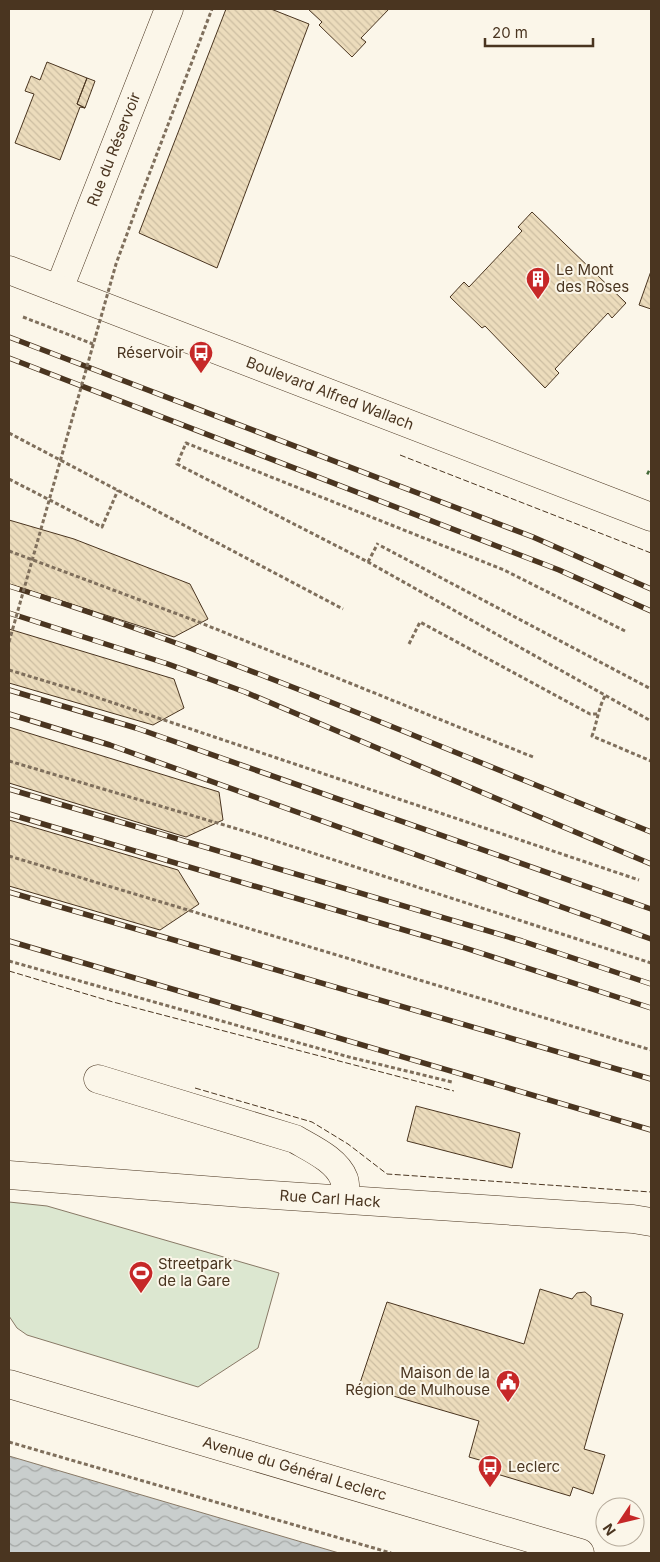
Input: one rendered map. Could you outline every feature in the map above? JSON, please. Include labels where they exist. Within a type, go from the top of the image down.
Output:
[{"type":"street","name":"Rue du Réservoir","points":[[59,289],[169,9]]},
{"type":"street","name":"Boulevard Alfred Wallach","points":[[9,270],[651,517]]},
{"type":"street","points":[[98,1079],[295,1139],[317,1152],[340,1171],[345,1180],[346,1199]]},
{"type":"street","name":"Rue Carl Hack","points":[[9,1174],[242,1193],[632,1219],[651,1222]]},
{"type":"street","name":"Avenue du Général Leclerc","points":[[9,1384],[580,1553]]},
{"type":"path","points":[[9,642],[116,264],[212,9]]},
{"type":"path","points":[[23,317],[93,344]]},
{"type":"path","points":[[9,433],[343,609]]},
{"type":"path","points":[[625,631],[504,570],[186,443],[178,464],[368,562],[651,721]]},
{"type":"path","points":[[9,479],[102,526],[118,490]]},
{"type":"path","points":[[368,562],[379,544],[651,689]]},
{"type":"path","points":[[9,551],[196,621],[533,757]]},
{"type":"path","points":[[409,644],[420,622],[590,714],[599,714]]},
{"type":"path","points":[[9,670],[78,691],[638,880]]},
{"type":"path","points":[[605,696],[599,707],[599,714],[592,736],[651,761]]},
{"type":"path","points":[[9,761],[250,833],[651,963]]},
{"type":"path","points":[[9,856],[651,1050]]},
{"type":"path","points":[[9,961],[350,1057],[452,1082]]},
{"type":"path","points":[[9,1442],[390,1553]]},
{"type":"green space","name":"Streetpark de la Gare","points":[[9,1202],[47,1206],[279,1273],[258,1348],[198,1387],[27,1335],[17,1328],[9,1316]]},
{"type":"water","points":[[9,1456],[339,1553],[9,1553]]},
{"type":"building","points":[[226,9],[271,9],[309,24],[217,268],[139,233]]},
{"type":"building","points":[[308,9],[389,9],[361,38],[366,42],[352,57],[319,25],[322,22]]},
{"type":"building","points":[[47,62],[87,78],[77,104],[85,108],[80,107],[60,160],[15,143],[34,94],[25,91],[31,76],[40,80]]},
{"type":"building","points":[[87,78],[95,81],[85,108],[77,104]]},
{"type":"building","name":"Le Mont des Roses","points":[[532,212],[626,303],[612,318],[608,313],[555,369],[559,373],[545,388],[485,326],[482,328],[450,297],[464,282],[469,287],[522,231],[518,227]]},
{"type":"building","points":[[651,271],[651,309],[639,305]]},
{"type":"building","points":[[9,520],[74,539],[190,584],[208,619],[174,637],[9,584]]},
{"type":"building","points":[[9,629],[174,679],[184,708],[153,725],[9,683]]},
{"type":"building","points":[[9,727],[219,792],[223,820],[186,837],[9,783]]},
{"type":"building","points":[[9,820],[178,870],[199,904],[160,930],[9,886]]},
{"type":"building","points":[[416,1106],[520,1133],[512,1168],[407,1141]]},
{"type":"building","name":"Maison de la Région de Mulhouse","points":[[540,1289],[572,1299],[577,1293],[585,1292],[591,1297],[591,1305],[623,1314],[584,1449],[605,1455],[593,1494],[573,1487],[570,1496],[487,1471],[490,1463],[469,1457],[479,1421],[359,1386],[387,1302],[524,1344]]},
{"type":"railway","points":[[9,337],[533,537],[651,589]]},
{"type":"railway","points":[[9,358],[559,570],[651,611]]},
{"type":"railway","points":[[9,586],[172,641],[252,671],[651,832]]},
{"type":"railway","points":[[9,613],[168,664],[245,692],[651,864]]},
{"type":"railway","points":[[9,690],[136,728],[651,909]]},
{"type":"railway","points":[[9,714],[110,745],[651,939]]},
{"type":"railway","points":[[9,789],[522,941],[651,984]]},
{"type":"railway","points":[[9,814],[462,947],[651,1008]]},
{"type":"railway","points":[[9,892],[651,1079]]},
{"type":"railway","points":[[9,941],[651,1130]]},
{"type":"hedge","points":[[647,472],[651,474]]},
{"type":"fence","points":[[400,455],[651,553]]},
{"type":"fence","points":[[9,971],[113,1002],[454,1091]]},
{"type":"fence","points":[[195,1088],[312,1122],[348,1144],[387,1174],[651,1192]]},
{"type":"place","name":"Le Mont des Roses","points":[[538,300]]},
{"type":"place","name":"Réservoir","points":[[201,374]]},
{"type":"place","name":"Streetpark de la Gare","points":[[141,1294]]},
{"type":"place","name":"Maison de la Région de Mulhouse","points":[[508,1403]]},
{"type":"place","name":"Leclerc","points":[[490,1488]]}]
